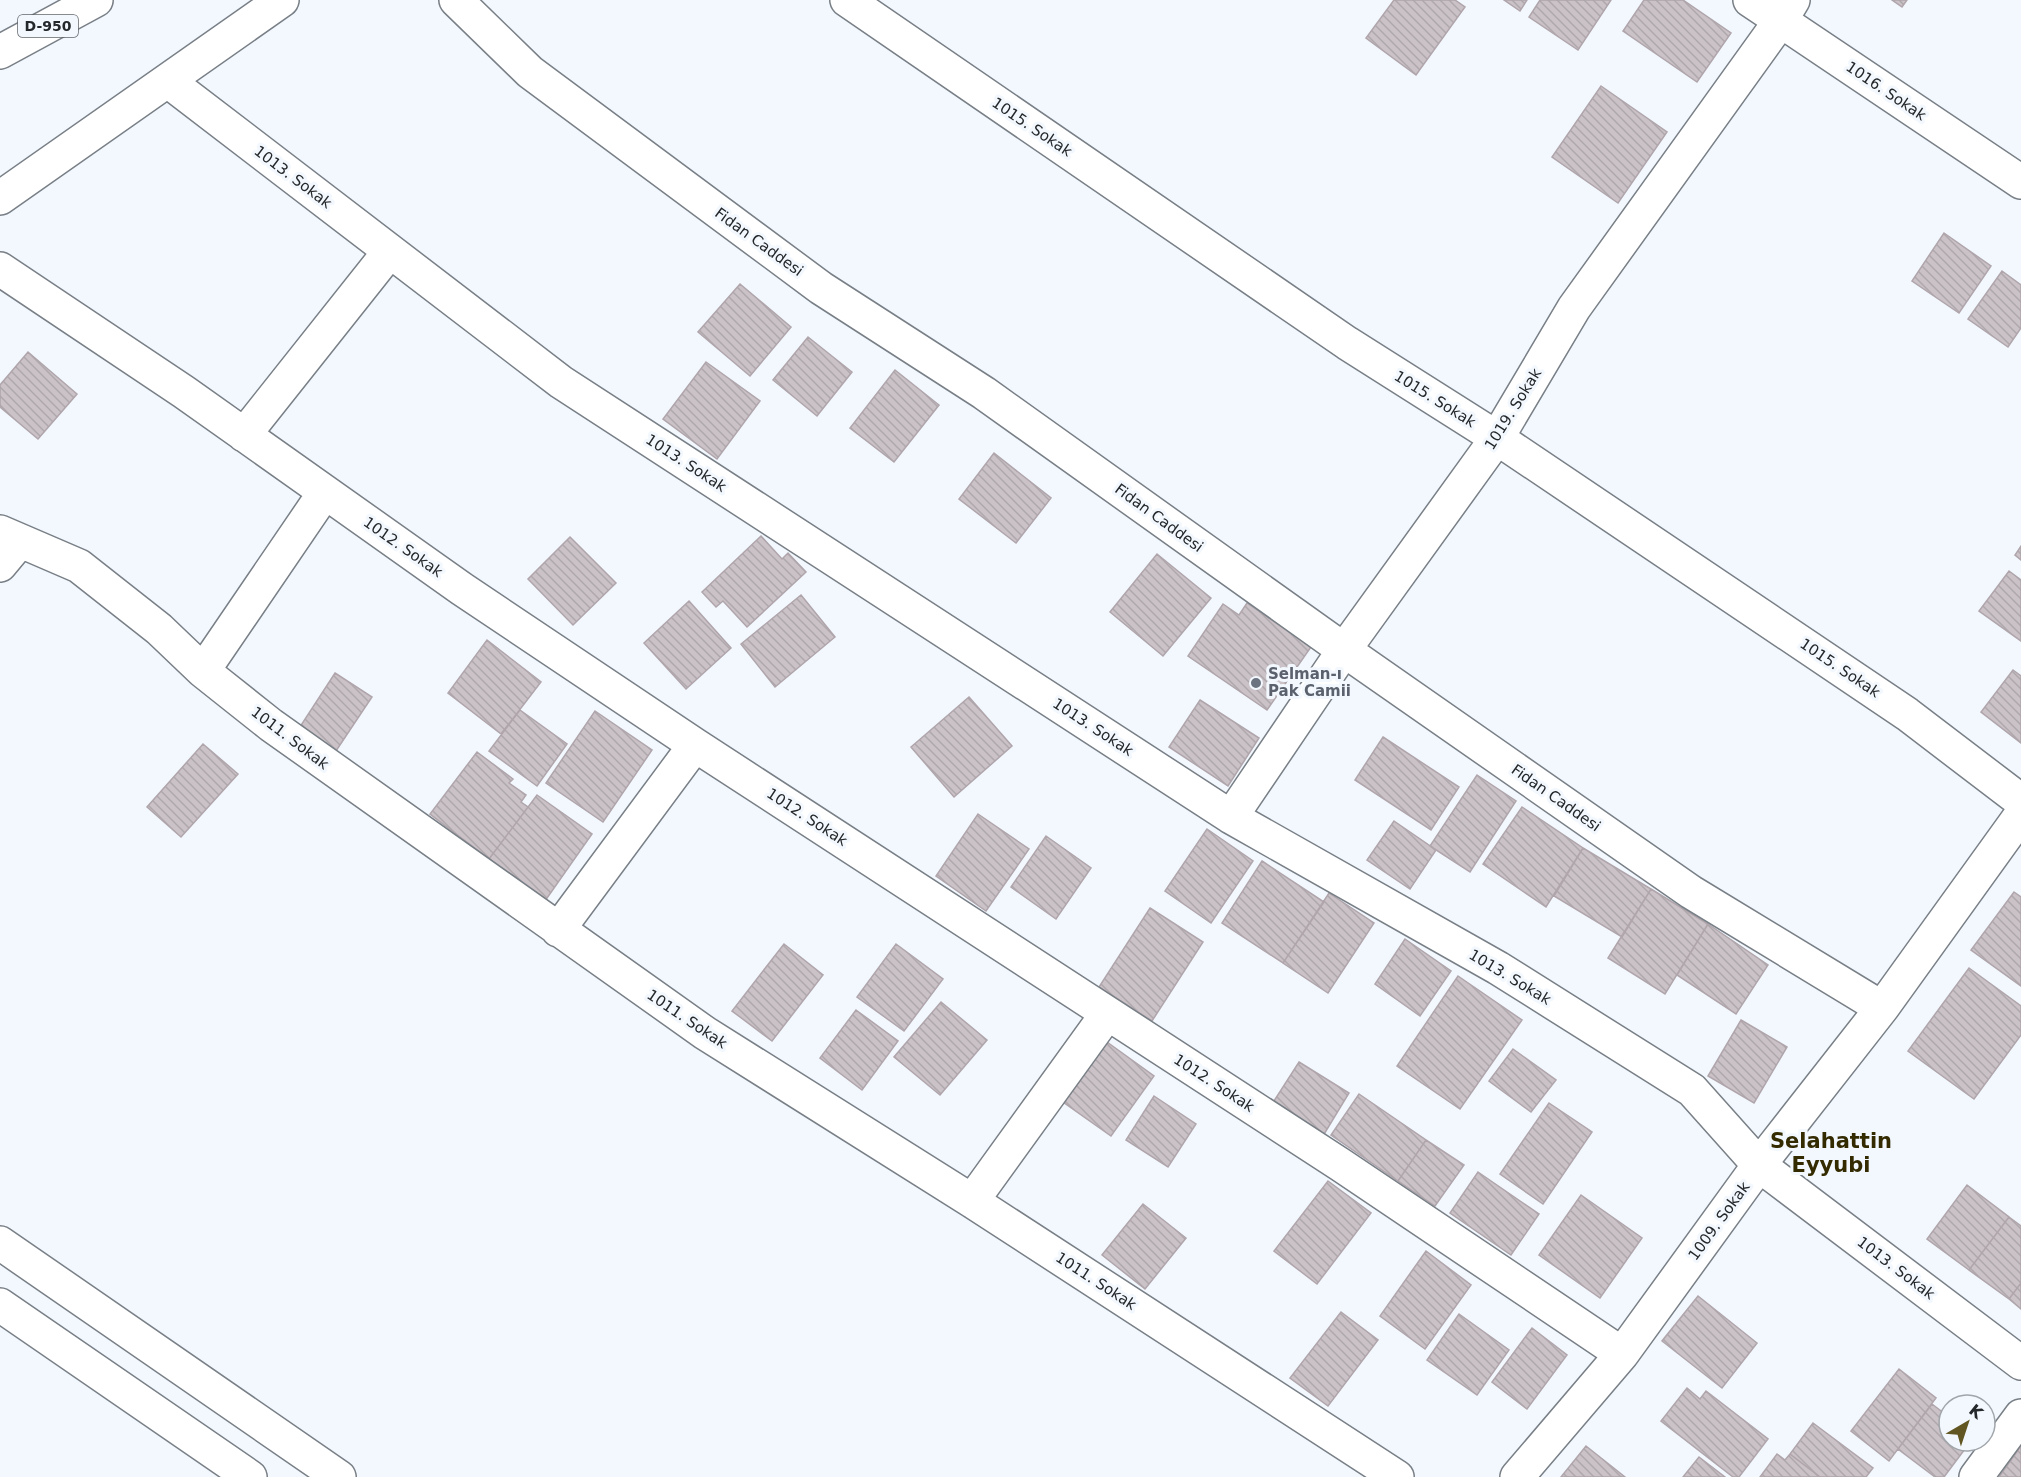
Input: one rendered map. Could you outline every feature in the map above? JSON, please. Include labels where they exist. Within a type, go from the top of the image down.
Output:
[{"type":"main road","name":"D-950","points":[[0,52],[96,0]]},
{"type":"main road","points":[[0,198],[282,0]]},
{"type":"main road","name":"Fidan Caddesi","points":[[456,0],[530,72],[821,288],[984,393],[1344,651],[1690,892],[1882,1008]]},
{"type":"main road","name":"1015. Sokak","points":[[847,0],[1347,343],[1497,438],[1907,714],[2021,801]]},
{"type":"main road","name":"1016. Sokak","points":[[1750,0],[1787,10],[2021,182]]},
{"type":"main road","name":"1019. Sokak","points":[[1231,817],[1344,651],[1497,438],[1574,308],[1787,10]]},
{"type":"main road","name":"1013. Sokak","points":[[168,81],[561,382],[1231,817],[1498,968],[1692,1090],[1759,1165],[2021,1363]]},
{"type":"main road","points":[[244,435],[390,250]]},
{"type":"main road","name":"1012. Sokak","points":[[0,269],[184,392],[462,589],[695,745],[1341,1165],[1622,1354]]},
{"type":"main road","points":[[202,671],[325,492]]},
{"type":"main road","name":"1011. Sokak","points":[[7,546],[78,566],[159,629],[202,671],[280,732],[705,1034],[972,1201],[1397,1477]]},
{"type":"main road","points":[[558,930],[695,745]]},
{"type":"main road","name":"1009. Sokak","points":[[1517,1477],[1622,1354],[1759,1165],[1882,1008],[2021,815]]},
{"type":"main road","points":[[972,1201],[1107,1014]]},
{"type":"main road","points":[[0,1243],[339,1477]]},
{"type":"main road","points":[[0,1305],[250,1477]]},
{"type":"main road","points":[[1976,1477],[2021,1416]]},
{"type":"building","points":[[1394,0],[1455,0],[1465,7],[1416,75],[1366,38]]},
{"type":"building","points":[[1504,0],[1527,0],[1520,11]]},
{"type":"building","points":[[1540,0],[1611,0],[1578,50],[1529,17]]},
{"type":"building","points":[[1644,0],[1683,0],[1731,33],[1697,82],[1623,31]]},
{"type":"building","points":[[1892,0],[1907,0],[1902,7]]},
{"type":"building","points":[[1601,86],[1667,132],[1618,203],[1552,157]]},
{"type":"building","points":[[1944,233],[1991,266],[1959,313],[1912,281]]},
{"type":"building","points":[[2002,271],[2021,285],[2021,328],[2008,347],[1968,319]]},
{"type":"building","points":[[740,284],[791,327],[750,376],[698,332]]},
{"type":"building","points":[[808,337],[852,372],[817,416],[773,380]]},
{"type":"building","points":[[28,352],[77,394],[38,439],[0,407],[0,385]]},
{"type":"building","points":[[706,362],[760,401],[717,459],[663,419]]},
{"type":"building","points":[[895,370],[939,405],[894,462],[850,428]]},
{"type":"building","points":[[994,453],[1051,498],[1016,543],[959,499]]},
{"type":"building","points":[[761,536],[782,559],[788,553],[806,572],[747,627],[723,601],[716,607],[702,592]]},
{"type":"building","points":[[570,537],[616,583],[573,625],[528,579]]},
{"type":"building","points":[[2021,546],[2021,560],[2015,555]]},
{"type":"building","points":[[1157,554],[1211,598],[1163,656],[1110,612]]},
{"type":"building","points":[[2009,571],[2021,580],[2021,641],[1979,611]]},
{"type":"building","points":[[801,595],[835,637],[775,687],[741,644]]},
{"type":"building","points":[[689,601],[731,648],[686,689],[644,643]]},
{"type":"building","name":"Selman-ı Pak Camii","points":[[1247,603],[1311,647],[1267,710],[1188,656],[1223,604],[1239,615]]},
{"type":"building","points":[[487,640],[541,682],[501,734],[448,693]]},
{"type":"building","points":[[2013,670],[2021,676],[2021,743],[1981,712]]},
{"type":"building","points":[[335,673],[372,697],[330,760],[294,736]]},
{"type":"building","points":[[969,697],[1012,746],[954,797],[911,747]]},
{"type":"building","points":[[1200,700],[1259,738],[1228,786],[1169,747]]},
{"type":"building","points":[[520,710],[567,744],[537,786],[489,751]]},
{"type":"building","points":[[595,711],[652,750],[603,822],[546,783]]},
{"type":"building","points":[[1383,737],[1459,787],[1431,830],[1355,780]]},
{"type":"building","points":[[203,744],[238,774],[181,837],[147,807]]},
{"type":"building","points":[[477,752],[513,779],[509,783],[526,795],[521,802],[528,807],[489,859],[430,814]]},
{"type":"building","points":[[1477,775],[1516,801],[1470,872],[1430,846]]},
{"type":"building","points":[[537,795],[592,834],[545,901],[489,859]]},
{"type":"building","points":[[1522,807],[1583,848],[1546,907],[1483,864]]},
{"type":"building","points":[[978,814],[1029,849],[986,911],[936,876]]},
{"type":"building","points":[[1394,821],[1436,850],[1410,889],[1367,860]]},
{"type":"building","points":[[1207,829],[1253,861],[1211,923],[1165,891]]},
{"type":"building","points":[[1046,836],[1091,868],[1056,919],[1011,887]]},
{"type":"building","points":[[1583,848],[1651,889],[1622,937],[1554,896]]},
{"type":"building","points":[[1262,861],[1324,902],[1283,963],[1222,923]]},
{"type":"building","points":[[1651,889],[1708,924],[1665,994],[1608,958]]},
{"type":"building","points":[[2014,892],[2021,897],[2021,986],[1971,950]]},
{"type":"building","points":[[1329,893],[1374,923],[1328,993],[1283,963]]},
{"type":"building","points":[[1150,908],[1203,942],[1152,1021],[1099,987]]},
{"type":"building","points":[[1708,924],[1768,965],[1736,1014],[1677,975]]},
{"type":"building","points":[[1405,939],[1451,971],[1420,1016],[1375,984]]},
{"type":"building","points":[[784,944],[823,975],[772,1041],[732,1011]]},
{"type":"building","points":[[896,944],[943,979],[904,1031],[857,997]]},
{"type":"building","points":[[1969,968],[2021,1006],[2021,1035],[1974,1099],[1908,1051]]},
{"type":"building","points":[[1458,976],[1522,1020],[1460,1109],[1397,1066]]},
{"type":"building","points":[[941,1002],[987,1040],[940,1095],[894,1057]]},
{"type":"building","points":[[856,1010],[898,1041],[862,1090],[820,1058]]},
{"type":"building","points":[[1741,1020],[1787,1047],[1754,1103],[1708,1076]]},
{"type":"building","points":[[1107,1042],[1154,1076],[1111,1136],[1063,1102]]},
{"type":"building","points":[[1513,1049],[1556,1080],[1531,1112],[1489,1081]]},
{"type":"building","points":[[1299,1062],[1349,1093],[1323,1136],[1272,1104]]},
{"type":"building","points":[[1359,1094],[1426,1140],[1398,1181],[1331,1135]]},
{"type":"building","points":[[1154,1096],[1196,1124],[1168,1167],[1126,1140]]},
{"type":"building","points":[[1549,1103],[1592,1132],[1543,1204],[1500,1174]]},
{"type":"building","points":[[1426,1140],[1464,1165],[1435,1206],[1398,1181]]},
{"type":"building","points":[[1478,1172],[1539,1214],[1511,1255],[1450,1213]]},
{"type":"building","points":[[1328,1181],[1371,1213],[1317,1284],[1274,1251]]},
{"type":"building","points":[[1967,1185],[2009,1217],[1969,1270],[1927,1239]]},
{"type":"building","points":[[1581,1195],[1642,1238],[1600,1298],[1539,1255]]},
{"type":"building","points":[[1143,1204],[1186,1238],[1145,1289],[1102,1255]]},
{"type":"building","points":[[2009,1217],[2021,1226],[2021,1283],[2009,1299],[1969,1270]]},
{"type":"building","points":[[1426,1251],[1471,1285],[1425,1349],[1380,1316]]},
{"type":"building","points":[[2021,1283],[2021,1309],[2009,1299]]},
{"type":"building","points":[[1698,1296],[1757,1343],[1722,1388],[1662,1341]]},
{"type":"building","points":[[1341,1312],[1378,1340],[1328,1406],[1290,1378]]},
{"type":"building","points":[[1459,1314],[1509,1350],[1477,1395],[1427,1360]]},
{"type":"building","points":[[1532,1328],[1567,1355],[1527,1409],[1492,1382]]},
{"type":"building","points":[[1899,1369],[1936,1398],[1889,1461],[1851,1431]]},
{"type":"building","points":[[1687,1388],[1700,1399],[1706,1391],[1768,1439],[1739,1477],[1733,1477],[1661,1421]]},
{"type":"building","points":[[1932,1404],[1937,1408],[1937,1453],[1962,1453],[1944,1477],[1935,1477],[1898,1449]]},
{"type":"building","points":[[1813,1423],[1873,1468],[1866,1477],[1820,1477],[1790,1454]]},
{"type":"building","points":[[1586,1446],[1625,1477],[1561,1477]]},
{"type":"building","points":[[2021,1446],[2021,1477],[1999,1477]]},
{"type":"building","points":[[1777,1454],[1785,1460],[1790,1454],[1820,1477],[1760,1477]]},
{"type":"building","points":[[1699,1457],[1725,1477],[1683,1477]]},
{"type":"place","name":"Selman-ı Pak Camii","points":[[1256,683]]},
{"type":"district","name":"Selahattin Eyyubi","points":[[1831,1153]]}]
